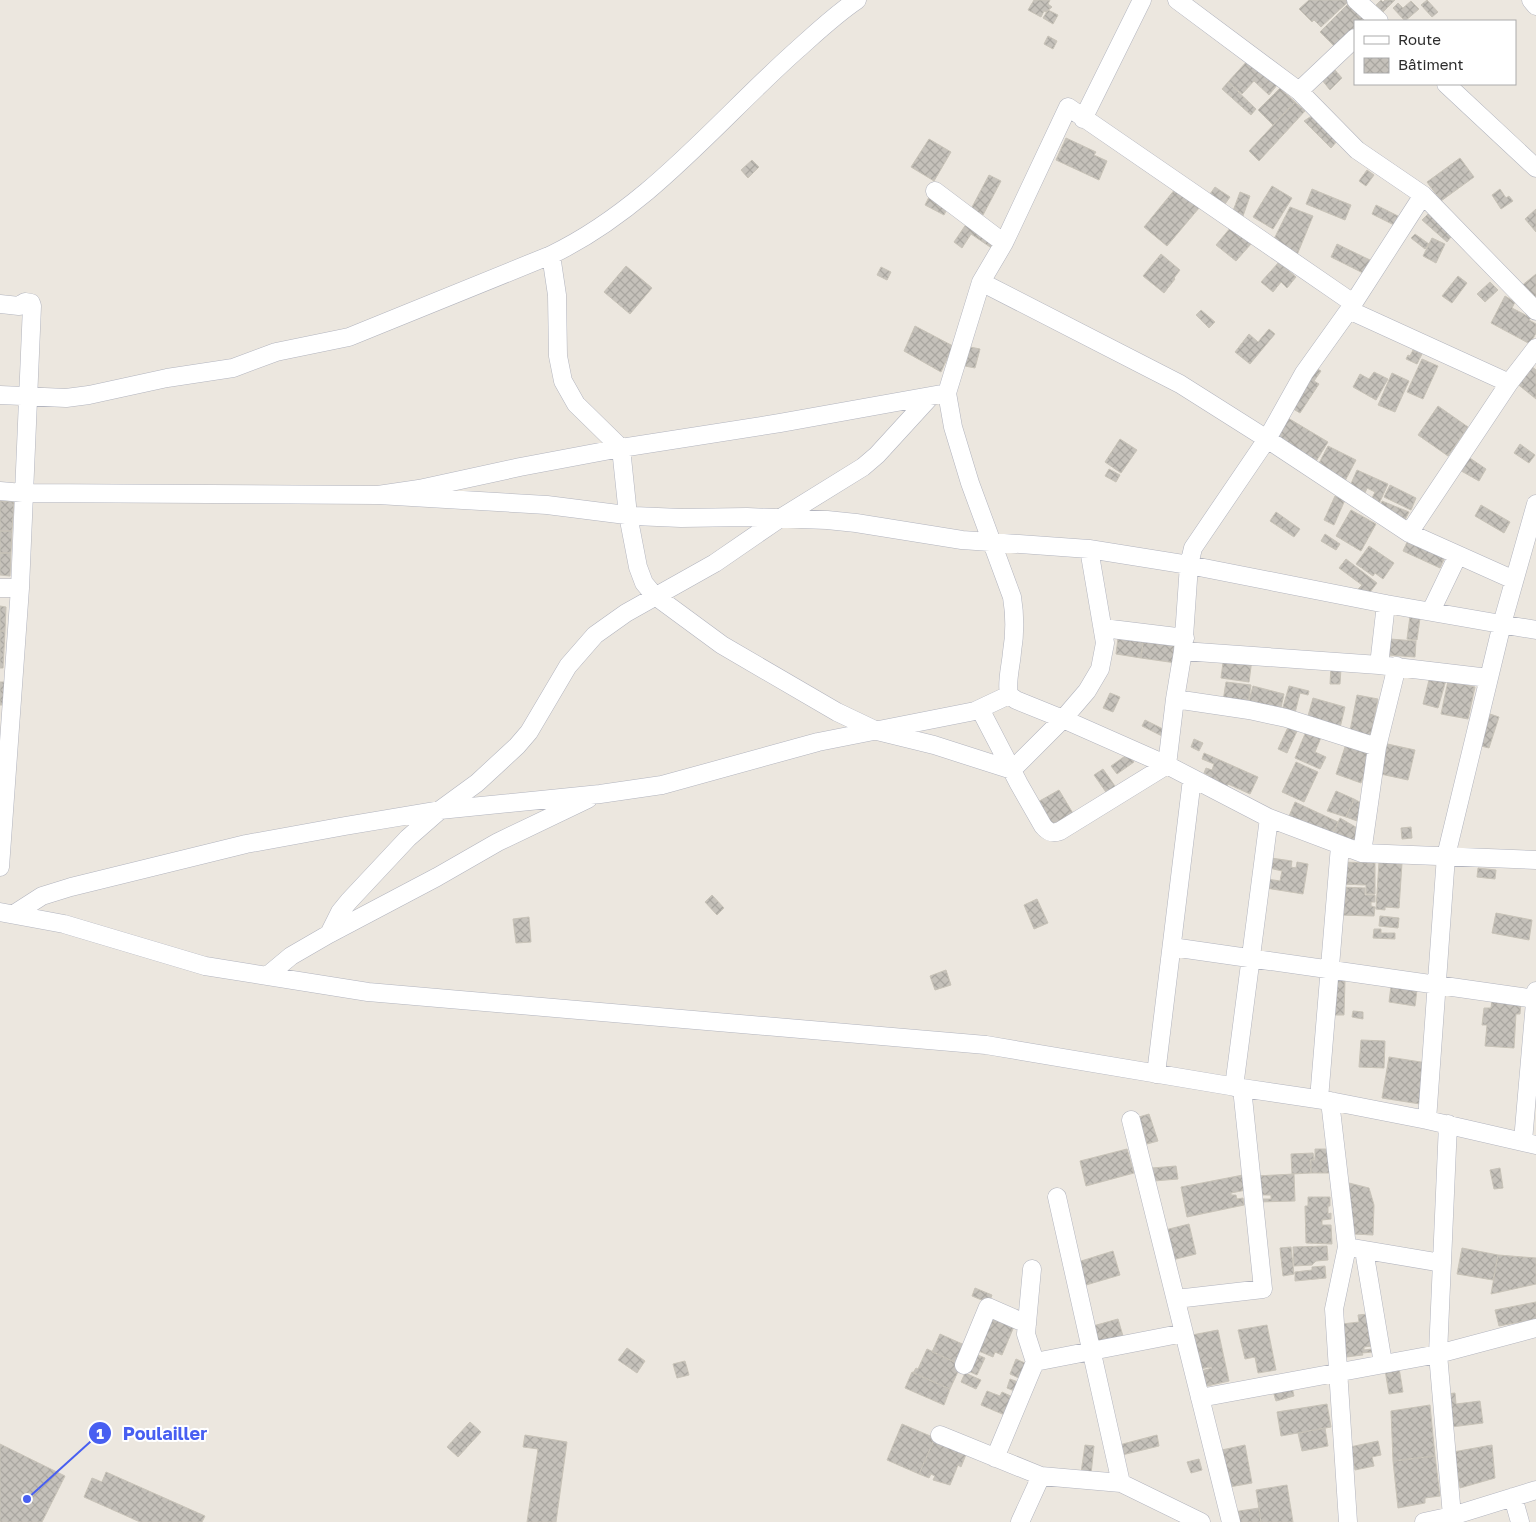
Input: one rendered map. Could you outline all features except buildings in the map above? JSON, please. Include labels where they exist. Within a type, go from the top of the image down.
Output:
[{"type":"street","points":[[0,395],[66,398],[89,396],[166,378],[233,368],[276,352],[349,337],[550,255],[571,245],[622,212],[646,193],[766,78],[839,13],[857,0]]},
{"type":"street","points":[[1083,119],[1142,0]]},
{"type":"street","points":[[1177,0],[1299,91],[1357,150],[1423,195],[1536,311]]},
{"type":"street","points":[[1356,0],[1376,20]]},
{"type":"street","points":[[1531,0],[1536,6]]},
{"type":"street","points":[[1299,91],[1354,39]]},
{"type":"street","points":[[1447,85],[1536,168]]},
{"type":"street","points":[[329,934],[340,912],[349,901],[408,838],[440,810],[477,783],[517,746],[529,732],[568,666],[586,644],[605,627],[715,563],[779,519],[863,468],[939,395],[981,282],[1004,243],[1068,107],[1351,307],[1510,384]]},
{"type":"street","points":[[935,192],[1004,243]]},
{"type":"street","points":[[1167,766],[1184,645],[1189,565],[1193,548],[1266,439],[1304,373],[1351,307],[1423,195]]},
{"type":"street","points":[[550,255],[558,295],[558,356],[563,381],[576,404],[621,448],[628,515],[638,568],[644,583],[656,597],[705,633],[751,663],[837,712],[877,731],[934,745],[1012,770]]},
{"type":"street","points":[[981,282],[1180,384],[1409,533],[1514,580]]},
{"type":"street","points":[[0,304],[19,306],[24,302],[31,303],[32,306],[20,588],[0,867]]},
{"type":"street","points":[[1409,533],[1536,348]]},
{"type":"street","points":[[378,495],[419,489],[621,448],[939,395]]},
{"type":"street","points":[[939,395],[953,427],[990,541],[1008,584],[1014,610],[1014,629],[1008,680],[1010,695],[1016,700],[1167,766],[1269,818],[1362,853],[1536,860]]},
{"type":"street","points":[[0,491],[23,493],[378,495],[546,505],[628,515],[681,518],[747,517],[856,523],[946,537],[1089,549],[1189,565],[1386,604],[1536,630]]},
{"type":"street","points":[[1427,1120],[1446,856],[1502,624],[1536,504]]},
{"type":"street","points":[[1012,770],[1063,719],[1087,691],[1100,669],[1104,643],[1103,628],[1089,549]]},
{"type":"street","points":[[1431,611],[1458,555]]},
{"type":"street","points":[[0,588],[20,588]]},
{"type":"street","points":[[1379,664],[1386,604]]},
{"type":"street","points":[[1103,628],[1184,645],[1398,666],[1489,678]]},
{"type":"street","points":[[1362,853],[1377,747],[1398,666]]},
{"type":"street","points":[[7,913],[42,896],[109,877],[246,844],[440,810],[600,794],[662,785],[775,753],[957,716],[980,709],[1010,695]]},
{"type":"street","points":[[1175,699],[1268,714],[1377,747]]},
{"type":"street","points":[[980,709],[1043,826],[1052,832],[1060,831],[1167,766]]},
{"type":"street","points":[[1156,1074],[1192,778]]},
{"type":"street","points":[[267,976],[291,956],[329,934],[437,877],[498,842],[600,794]]},
{"type":"street","points":[[1176,1300],[1263,1289],[1238,1088],[1251,958],[1269,818]]},
{"type":"street","points":[[1340,846],[1329,970],[1324,1100],[1383,1363]]},
{"type":"street","points":[[7,913],[64,924],[205,966],[368,992],[986,1045],[1238,1088],[1324,1100],[1448,1124],[1530,1143],[1536,996],[1437,985],[1172,947]]},
{"type":"street","points":[[1132,1120],[1231,1522]]},
{"type":"street","points":[[1448,1124],[1438,1354],[1452,1516]]},
{"type":"street","points":[[1057,1197],[1121,1483]]},
{"type":"street","points":[[1356,1248],[1442,1263]]},
{"type":"street","points":[[1348,1522],[1334,1308],[1356,1248]]},
{"type":"street","points":[[995,1458],[1034,1362],[1026,1334],[1032,1270]]},
{"type":"street","points":[[964,1365],[988,1307],[1027,1324]]},
{"type":"street","points":[[1200,1398],[1438,1354],[1536,1328]]},
{"type":"street","points":[[1034,1362],[1184,1333]]},
{"type":"street","points":[[940,1435],[1041,1476],[1121,1483],[1201,1522]]},
{"type":"street","points":[[1020,1522],[1041,1476]]},
{"type":"street","points":[[1427,1522],[1536,1490]]},
{"type":"street","points":[[1513,1496],[1520,1522]]},
{"type":"place","name":"Poulailler","points":[[27,1499]]}]
